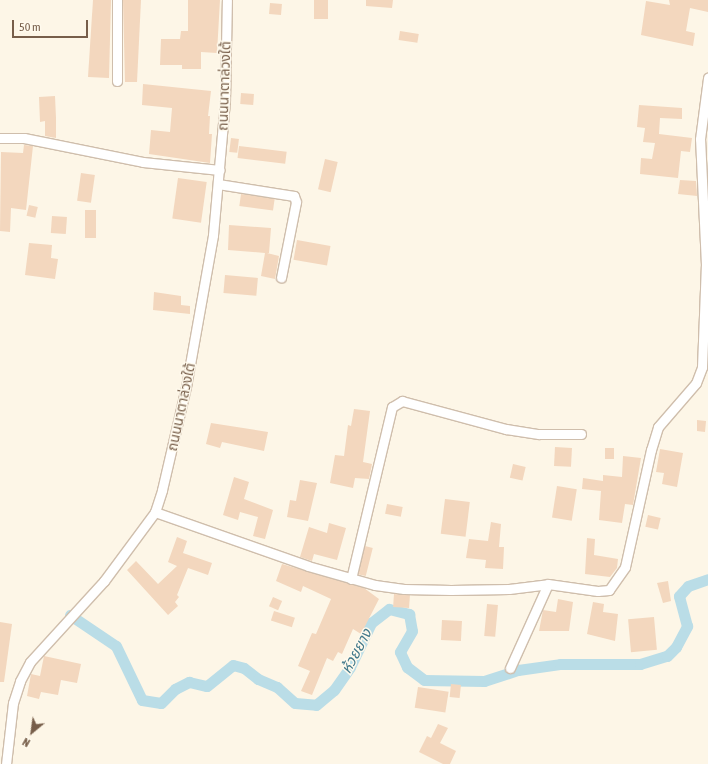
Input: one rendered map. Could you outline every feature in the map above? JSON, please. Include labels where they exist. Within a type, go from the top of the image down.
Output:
[{"type":"street","points":[[117,81],[118,0]]},
{"type":"street","name":"ถนนนาตาล่วงใต้","points":[[6,764],[13,703],[20,681],[30,662],[104,581],[155,512],[186,387],[210,251],[220,170],[225,100],[227,0]]},
{"type":"street","points":[[155,512],[374,585],[404,589],[509,589],[548,584],[598,591],[609,590],[625,568],[631,547],[645,476],[658,427],[704,376],[706,265],[700,139],[708,78]]},
{"type":"street","points":[[0,138],[24,138],[143,162],[220,170]]},
{"type":"street","points":[[218,184],[294,196],[296,202],[281,278]]},
{"type":"street","points":[[351,578],[392,407],[402,401],[506,429],[539,434],[581,434]]},
{"type":"street","points":[[510,668],[548,584]]},
{"type":"building","points":[[93,0],[111,0],[109,78],[88,77]]},
{"type":"building","points":[[123,0],[141,0],[137,82],[125,82]]},
{"type":"building","points":[[188,0],[220,0],[217,53],[201,52],[201,69],[182,69],[182,65],[160,65],[161,39],[180,39],[181,31],[188,31]]},
{"type":"building","points":[[314,0],[328,0],[328,19],[314,19]]},
{"type":"building","points":[[366,0],[393,0],[392,8],[366,6]]},
{"type":"building","points":[[669,0],[708,0],[708,12],[690,8],[686,31],[695,33],[693,46],[641,35],[646,1],[670,5]]},
{"type":"building","points":[[270,3],[282,4],[281,15],[269,14]]},
{"type":"building","points":[[400,31],[419,34],[417,43],[399,40]]},
{"type":"building","points":[[143,84],[211,91],[208,116],[210,116],[209,134],[212,134],[210,163],[149,154],[151,130],[170,132],[172,108],[142,105]]},
{"type":"building","points":[[241,93],[254,94],[253,105],[240,104]]},
{"type":"building","points":[[55,96],[56,138],[45,136],[45,121],[40,122],[39,97]]},
{"type":"building","points":[[639,105],[682,108],[682,119],[660,118],[659,134],[692,138],[690,152],[681,151],[678,178],[640,174],[641,158],[652,159],[655,143],[643,142],[645,128],[637,127]]},
{"type":"building","points":[[231,138],[239,139],[237,153],[229,152]]},
{"type":"building","points":[[24,145],[33,146],[26,210],[11,208],[10,232],[0,231],[1,152],[23,153]]},
{"type":"building","points":[[239,146],[287,152],[285,164],[238,158]]},
{"type":"building","points":[[325,159],[338,162],[331,192],[318,189]]},
{"type":"building","points":[[81,173],[95,175],[91,203],[77,201]]},
{"type":"building","points":[[178,178],[207,182],[201,223],[172,219]]},
{"type":"building","points":[[680,180],[696,181],[697,196],[678,194]]},
{"type":"building","points":[[241,194],[275,199],[273,211],[239,206]]},
{"type":"building","points":[[29,205],[38,207],[35,218],[27,216]]},
{"type":"building","points":[[85,210],[96,210],[96,238],[85,238]]},
{"type":"building","points":[[52,216],[67,217],[66,234],[51,233]]},
{"type":"building","points":[[229,225],[271,228],[269,253],[267,253],[279,256],[275,279],[261,276],[265,253],[228,250]]},
{"type":"building","points":[[297,240],[330,246],[327,266],[294,260]]},
{"type":"building","points":[[29,243],[52,245],[51,258],[58,259],[55,279],[25,275]]},
{"type":"building","points":[[225,275],[258,278],[256,296],[223,293]]},
{"type":"building","points":[[154,292],[181,296],[181,305],[190,306],[190,314],[153,310]]},
{"type":"building","points":[[354,409],[370,411],[363,462],[372,464],[369,479],[355,478],[353,488],[330,483],[335,455],[344,456],[348,425],[351,426]]},
{"type":"building","points":[[697,420],[706,421],[705,432],[697,431]]},
{"type":"building","points":[[211,423],[268,432],[264,451],[222,442],[220,448],[206,444]]},
{"type":"building","points":[[555,447],[572,448],[571,467],[554,466]]},
{"type":"building","points":[[605,448],[614,448],[614,459],[605,459]]},
{"type":"building","points":[[660,449],[683,453],[677,487],[662,484],[664,473],[656,472]]},
{"type":"building","points":[[623,456],[641,458],[633,505],[625,504],[622,523],[599,520],[601,491],[582,489],[583,478],[603,481],[603,475],[622,477]]},
{"type":"building","points":[[513,464],[526,467],[523,481],[510,478]]},
{"type":"building","points":[[234,477],[249,482],[244,499],[273,510],[265,539],[253,536],[258,517],[240,512],[238,520],[223,515]]},
{"type":"building","points":[[300,480],[317,483],[308,521],[287,517],[290,500],[296,501]]},
{"type":"building","points":[[557,486],[577,489],[572,521],[552,518]]},
{"type":"building","points":[[445,499],[470,502],[466,537],[441,534]]},
{"type":"building","points":[[387,504],[403,507],[401,517],[385,514]]},
{"type":"building","points":[[648,515],[661,518],[658,530],[645,527]]},
{"type":"building","points":[[491,522],[501,524],[499,547],[504,547],[503,569],[485,568],[486,560],[466,558],[469,539],[488,541]]},
{"type":"building","points":[[329,523],[346,528],[337,560],[314,554],[312,561],[300,557],[309,527],[327,533]]},
{"type":"building","points":[[177,537],[187,541],[183,553],[212,563],[208,575],[188,568],[177,595],[179,597],[175,602],[178,606],[168,615],[127,570],[136,561],[158,584],[177,566],[168,562]]},
{"type":"building","points":[[587,538],[595,539],[594,555],[618,559],[617,568],[610,577],[585,574]]},
{"type":"building","points":[[365,546],[373,548],[366,576],[358,574]]},
{"type":"building","points":[[282,564],[364,588],[379,599],[361,634],[353,629],[342,654],[338,652],[333,661],[327,658],[312,695],[301,691],[310,671],[298,666],[312,633],[316,634],[331,599],[303,586],[301,592],[276,581]]},
{"type":"building","points":[[668,581],[671,601],[663,603],[657,583]]},
{"type":"building","points":[[394,594],[410,595],[409,608],[393,607]]},
{"type":"building","points":[[273,597],[282,601],[278,610],[269,606]]},
{"type":"building","points":[[558,599],[573,602],[569,631],[539,631],[543,610],[556,612]]},
{"type":"building","points":[[593,602],[604,604],[603,612],[618,614],[615,641],[587,634]]},
{"type":"building","points":[[487,604],[498,605],[495,637],[484,636]]},
{"type":"building","points":[[274,611],[295,618],[292,627],[271,621]]},
{"type":"building","points":[[654,617],[657,650],[631,652],[628,619]]},
{"type":"building","points":[[442,620],[462,621],[461,641],[441,640]]},
{"type":"building","points":[[0,622],[12,624],[4,682],[0,682]]},
{"type":"building","points":[[44,656],[81,664],[77,683],[61,680],[58,695],[41,692],[39,699],[27,696],[31,674],[40,676]]},
{"type":"building","points":[[451,684],[461,685],[460,698],[450,697]]},
{"type":"building","points":[[418,687],[449,692],[445,713],[415,708]]},
{"type":"building","points":[[438,724],[448,728],[440,743],[456,751],[450,764],[443,764],[419,752],[427,736],[431,738]]},
{"type":"waterway","name":"ห้วยยาง","points":[[70,615],[116,646],[142,700],[161,703],[175,689],[189,682],[207,686],[233,665],[244,668],[258,679],[277,687],[295,703],[316,705],[334,690],[350,667],[371,623],[389,609],[409,614],[412,631],[400,652],[407,667],[424,680],[484,681],[518,670],[560,664],[640,664],[667,656],[676,647],[687,626],[679,596],[688,586],[708,579]]}]
